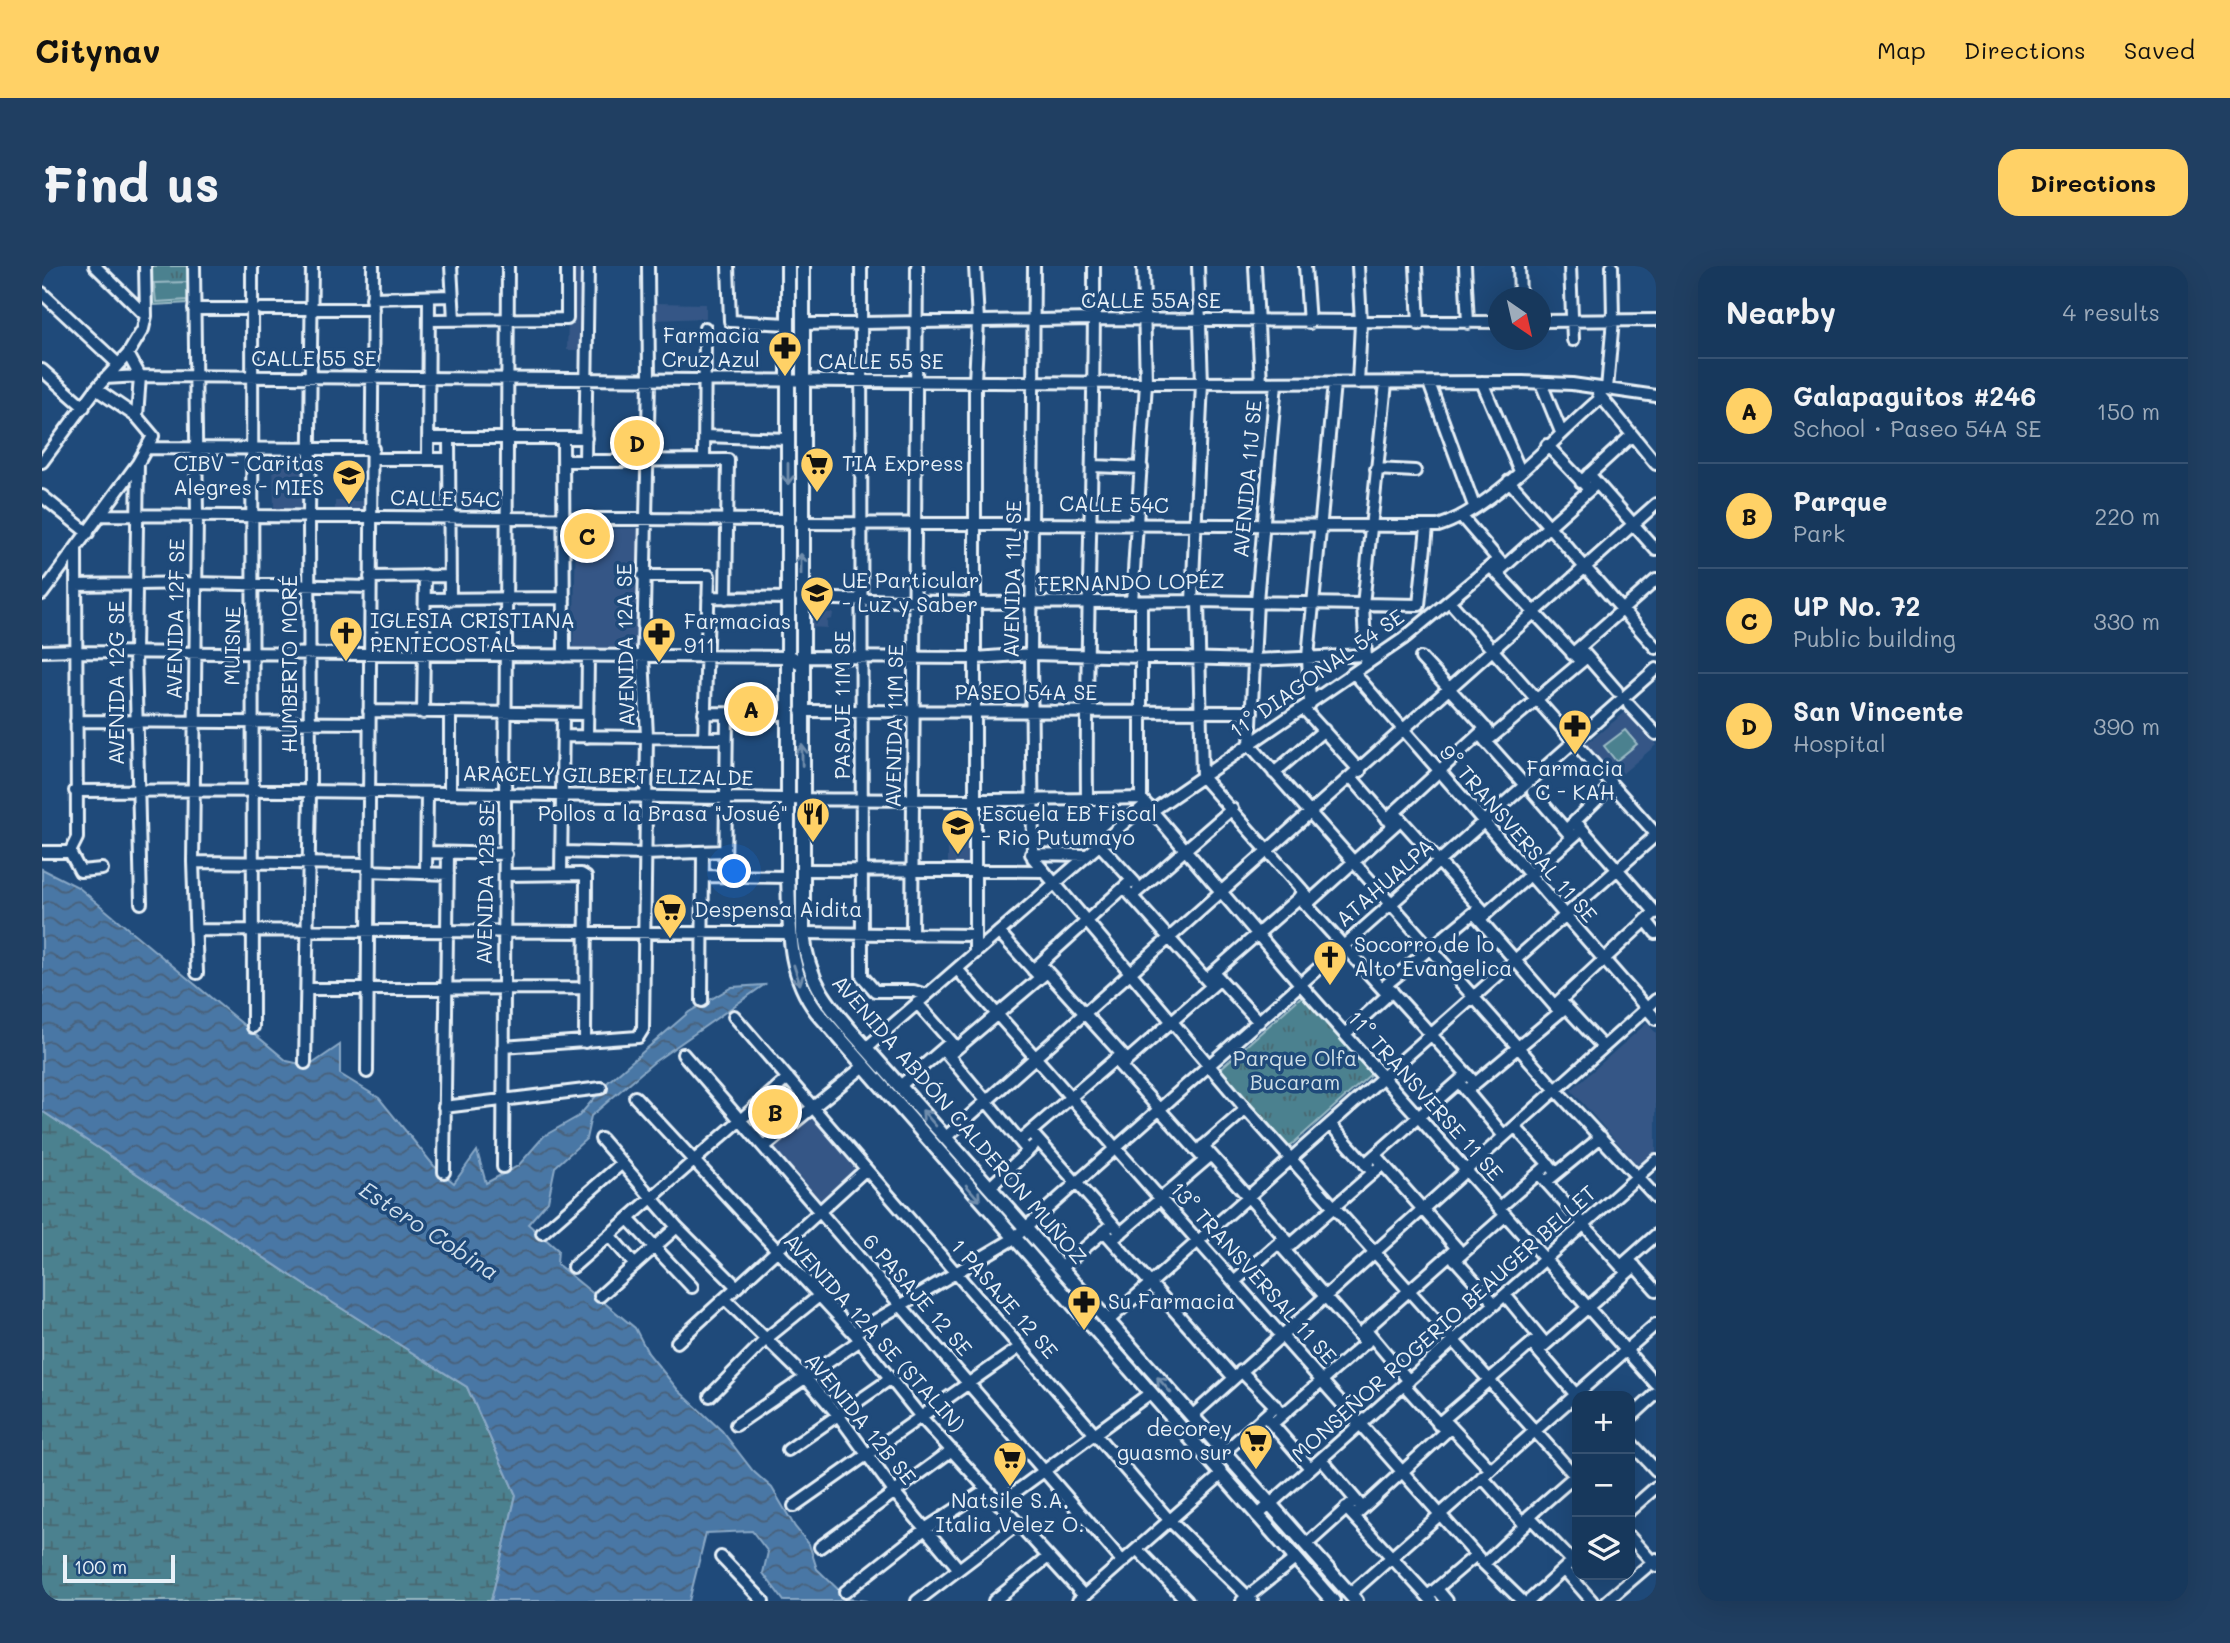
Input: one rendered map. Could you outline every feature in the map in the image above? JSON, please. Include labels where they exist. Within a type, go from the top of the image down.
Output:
[{"type":"main road","name":"AVENIDA ABDÓN CALDERÓN MUÑOZ","points":[[788,266],[788,439],[795,521]]},
{"type":"main road","name":"AVENIDA ABDÓN CALDERÓN MUÑOZ","points":[[803,266],[802,381],[794,598],[801,711],[803,933],[806,957],[815,984],[866,1048],[1353,1598]]},
{"type":"main road","name":"AVENIDA ABDÓN CALDERÓN MUÑOZ","points":[[796,660],[788,714],[788,877],[794,968],[806,996],[1013,1239],[1333,1601]]},
{"type":"street","points":[[94,266],[146,316]]},
{"type":"street","points":[[44,456],[96,388],[128,354],[143,329],[146,316],[145,266]]},
{"type":"street","name":"AVENIDA 12F SE","points":[[194,266],[197,515],[193,862],[198,930],[197,973]]},
{"type":"street","name":"MUISNE","points":[[252,266],[253,1027]]},
{"type":"street","name":"HUMBERTO MORÉ","points":[[305,1063],[310,792],[309,447],[313,266]]},
{"type":"street","points":[[366,1072],[373,266]]},
{"type":"street","points":[[451,266],[454,320]]},
{"type":"street","name":"AVENIDA 12B SE","points":[[503,1167],[500,1102],[507,875],[505,655],[509,439],[508,266]]},
{"type":"street","points":[[429,320],[567,319],[567,266]]},
{"type":"street","points":[[585,461],[588,266]]},
{"type":"street","name":"AVENIDA 12A SE","points":[[585,1042],[638,1037],[643,1023],[642,931],[647,736],[643,576],[649,380],[648,266]]},
{"type":"street","points":[[728,266],[729,318],[733,323],[788,324]]},
{"type":"street","name":"PASAJE 11M SE","points":[[861,266],[863,976],[875,991],[914,991],[922,999]]},
{"type":"street","name":"AVENIDA 11M SE","points":[[912,935],[917,266]]},
{"type":"street","points":[[975,266],[978,321],[975,381],[975,952]]},
{"type":"street","name":"AVENIDA 11L SE","points":[[1031,854],[1034,266]]},
{"type":"street","points":[[1087,799],[1086,657],[1093,466],[1094,266]]},
{"type":"street","points":[[1143,266],[1146,383],[1137,603],[1146,804]]},
{"type":"street","points":[[1198,266],[1202,383],[1193,525],[1200,659],[1202,777],[1271,851],[1342,947],[1431,1034],[1504,1136]]},
{"type":"street","points":[[1255,266],[1261,383]]},
{"type":"street","points":[[1305,266],[1309,323]]},
{"type":"street","points":[[1358,266],[1361,323],[1358,383]]},
{"type":"street","points":[[1416,266],[1419,324]]},
{"type":"street","points":[[1465,266],[1468,323]]},
{"type":"street","points":[[1519,266],[1520,287]]},
{"type":"street","points":[[1572,266],[1573,340]]},
{"type":"street","points":[[1612,266],[1613,319],[1604,393],[1632,435],[1656,464]]},
{"type":"street","points":[[42,293],[117,363]]},
{"type":"street","points":[[261,309],[314,309],[452,296]]},
{"type":"street","points":[[428,457],[429,297]]},
{"type":"street","points":[[194,309],[244,309]]},
{"type":"street","name":"CALLE 55A SE","points":[[802,324],[1094,319],[1419,324],[1488,322]]},
{"type":"street","points":[[1551,321],[1656,320]]},
{"type":"street","points":[[704,460],[705,328]]},
{"type":"street","points":[[128,354],[141,376],[137,417]]},
{"type":"street","points":[[42,370],[84,407]]},
{"type":"street","name":"CALLE 55 SE","points":[[105,378],[141,376],[916,382],[1482,382],[1593,387],[1604,393]]},
{"type":"street","points":[[1482,382],[1520,471]]},
{"type":"street","name":"AVENIDA 11J SE","points":[[1250,745],[1257,601],[1276,383]]},
{"type":"street","points":[[1334,383],[1308,657],[1306,706],[1356,775],[1394,819],[1438,862],[1515,960],[1603,1047]]},
{"type":"street","points":[[42,651],[706,656],[796,660],[862,657],[976,658],[1031,654],[1139,659],[1366,659],[1363,605],[1386,383]]},
{"type":"street","points":[[1429,383],[1474,506]]},
{"type":"street","points":[[1541,383],[1561,432]]},
{"type":"street","points":[[42,594],[138,463],[153,436],[137,417],[96,388]]},
{"type":"street","points":[[1604,393],[1656,396]]},
{"type":"street","name":"CALLE 54C","points":[[101,515],[449,516],[564,520],[1427,527],[1447,523],[1461,516],[1509,481],[1604,393]]},
{"type":"street","name":"11° DIAGONAL 54 SE","points":[[866,1048],[1146,804],[1202,777],[1250,745],[1354,673],[1366,659],[1450,602],[1549,526],[1632,435]]},
{"type":"street","points":[[705,436],[788,439]]},
{"type":"street","points":[[428,438],[586,438]]},
{"type":"street","points":[[449,438],[450,600]]},
{"type":"street","points":[[563,440],[564,656]]},
{"type":"street","points":[[1547,445],[1589,482],[1656,550]]},
{"type":"street","points":[[147,448],[309,447],[449,459]]},
{"type":"street","points":[[564,461],[728,460],[726,598]]},
{"type":"street","name":"AVENIDA 12G SE","points":[[138,463],[135,652],[141,903]]},
{"type":"street","points":[[1093,466],[1142,468]]},
{"type":"street","points":[[1376,469],[1415,471]]},
{"type":"street","points":[[1509,481],[1656,648]]},
{"type":"street","points":[[42,496],[88,533]]},
{"type":"street","points":[[946,1138],[1223,894],[1656,504]]},
{"type":"street","points":[[1461,516],[1534,614],[1616,691]]},
{"type":"street","name":"FERNANDO LOPÉZ","points":[[708,597],[975,603],[1314,601],[1363,605],[1419,605],[1427,527]]},
{"type":"street","points":[[69,852],[77,838],[76,549]]},
{"type":"street","points":[[76,585],[196,583],[309,587],[425,575],[450,576]]},
{"type":"street","points":[[423,713],[425,575]]},
{"type":"street","points":[[643,576],[709,576],[704,738]]},
{"type":"street","points":[[1575,650],[1656,580]]},
{"type":"street","points":[[425,599],[564,598]]},
{"type":"street","points":[[1108,1321],[1656,834],[1450,602]]},
{"type":"street","points":[[587,737],[588,656]]},
{"type":"street","points":[[1421,658],[1450,689],[1522,782]]},
{"type":"street","points":[[990,1187],[1028,1151],[1035,1136],[1072,1097],[1172,1021],[1257,934],[1354,862],[1438,772],[1536,699],[1584,659]]},
{"type":"street","name":"ATAHUALPA","points":[[736,1425],[901,1306],[1013,1239],[1656,668]]},
{"type":"street","name":"9° TRANSVERSAL 11 SE","points":[[1354,673],[1482,823],[1656,1019]]},
{"type":"street","points":[[1629,705],[1656,734]]},
{"type":"street","name":"PASEO 54A SE","points":[[801,711],[1252,712]]},
{"type":"street","points":[[76,721],[310,722],[423,713],[587,714]]},
{"type":"street","points":[[450,713],[450,792]]},
{"type":"street","points":[[704,713],[788,714]]},
{"type":"street","points":[[561,874],[563,714]]},
{"type":"street","points":[[725,876],[727,714]]},
{"type":"street","points":[[1274,773],[1324,730]]},
{"type":"street","points":[[564,736],[726,738]]},
{"type":"street","points":[[1250,745],[1555,1089],[1656,1197]]},
{"type":"street","points":[[1345,1034],[1431,948],[1530,876],[1612,785]]},
{"type":"street","name":"ARACELY GILBERT ELIZALDE","points":[[75,791],[450,792],[564,796],[647,794],[862,800],[1087,799],[1146,804]]},
{"type":"street","points":[[1234,1282],[1333,1208],[1419,1116],[1518,1047],[1656,912],[1618,869],[1533,792]]},
{"type":"street","points":[[426,872],[427,793]]},
{"type":"street","name":"11° TRANSVERSE 11 SE","points":[[1146,804],[1301,985],[1656,1384]]},
{"type":"street","points":[[900,1086],[997,1014],[1086,922],[1185,850],[1232,808]]},
{"type":"street","points":[[1099,844],[1170,939],[1259,1022]]},
{"type":"street","points":[[562,852],[645,854],[725,851]]},
{"type":"street","points":[[42,852],[69,852]]},
{"type":"street","points":[[69,852],[80,871],[102,869]]},
{"type":"street","points":[[428,852],[506,854]]},
{"type":"street","points":[[702,1001],[703,852]]},
{"type":"street","points":[[444,1172],[448,853]]},
{"type":"street","points":[[1031,854],[1087,855]]},
{"type":"street","points":[[1031,854],[1246,1109],[1572,1471]]},
{"type":"street","points":[[193,862],[309,862],[448,874]]},
{"type":"street","points":[[803,870],[1043,871]]},
{"type":"street","points":[[503,1047],[585,1042],[586,877],[561,874],[507,875]]},
{"type":"street","points":[[704,876],[788,877]]},
{"type":"street","points":[[1646,920],[1656,932]]},
{"type":"street","points":[[198,930],[308,928],[790,933]]},
{"type":"street","points":[[999,932],[1085,1014],[1161,1110],[1248,1197],[1326,1296],[1366,1336],[1527,1520],[1571,1563],[1592,1601]]},
{"type":"street","points":[[803,933],[975,936]]},
{"type":"street","name":"13° TRANSVERSAL 11 SE","points":[[957,969],[1402,1472],[1480,1559],[1522,1601]]},
{"type":"street","points":[[307,989],[368,991],[584,988]]},
{"type":"street","points":[[922,999],[950,1049],[987,1102],[1028,1151]]},
{"type":"street","points":[[1192,1416],[1656,1000]]},
{"type":"street","name":"1 PASAJE 12 SE","points":[[734,1016],[1170,1521],[1248,1599]]},
{"type":"street","name":"6 PASAJE 12 SE","points":[[682,1054],[1123,1562]]},
{"type":"street","points":[[764,1147],[864,1066]]},
{"type":"street","points":[[573,1267],[788,1079]]},
{"type":"street","points":[[444,1107],[601,1088]]},
{"type":"street","name":"AVENIDA 12A SE (STALIN)","points":[[635,1097],[857,1337],[921,1417],[1084,1596]]},
{"type":"street","points":[[1116,1237],[1160,1199],[1246,1109]]},
{"type":"street","points":[[1330,1124],[1369,1168]]},
{"type":"street","points":[[1515,1127],[1558,1174]]},
{"type":"street","points":[[1020,1141],[1035,1136]]},
{"type":"street","points":[[1035,1136],[1077,1184],[1150,1283],[1238,1375],[1280,1410]]},
{"type":"street","points":[[1224,1452],[1323,1381],[1410,1289],[1456,1254],[1543,1178],[1558,1174],[1601,1137]]},
{"type":"street","points":[[601,1139],[677,1227],[737,1287]]},
{"type":"street","points":[[1379,1159],[1423,1209],[1495,1304]]},
{"type":"street","name":"MONSEÑOR ROGERIO BEAUGER BELLET","points":[[1257,1516],[1656,1160]]},
{"type":"street","points":[[542,1233],[622,1163]]},
{"type":"street","points":[[1543,1178],[1549,1164]]},
{"type":"street","points":[[677,1342],[866,1169]]},
{"type":"street","points":[[1543,1178],[1584,1224],[1656,1290]]},
{"type":"street","points":[[629,1220],[692,1287]]},
{"type":"street","points":[[600,1296],[677,1227]]},
{"type":"street","points":[[1061,1268],[1108,1228]]},
{"type":"street","points":[[1306,1545],[1402,1472],[1490,1379],[1588,1307],[1656,1235]]},
{"type":"street","points":[[610,1236],[635,1265]]},
{"type":"street","points":[[1505,1295],[1573,1391]]},
{"type":"street","points":[[710,1396],[767,1338],[819,1296]]},
{"type":"street","name":"AVENIDA 12B SE","points":[[725,1299],[767,1338],[839,1416],[895,1493],[959,1569]]},
{"type":"street","points":[[1580,1391],[1656,1324]]},
{"type":"street","points":[[794,1506],[1020,1348]]},
{"type":"street","points":[[788,1450],[890,1379]]},
{"type":"street","points":[[999,1504],[1149,1394]]},
{"type":"street","points":[[1635,1413],[1656,1394]]},
{"type":"street","points":[[1353,1598],[1391,1557],[1572,1398]]},
{"type":"street","points":[[1269,1420],[1310,1468]]},
{"type":"street","points":[[1635,1448],[1656,1471]]},
{"type":"street","points":[[820,1547],[952,1450]]},
{"type":"street","points":[[1321,1459],[1360,1504]]},
{"type":"street","points":[[1084,1596],[1221,1475]]},
{"type":"street","points":[[1350,1512],[1391,1557],[1438,1598],[1572,1480]]},
{"type":"street","points":[[1635,1506],[1656,1487]]},
{"type":"street","points":[[845,1592],[925,1529],[987,1489]]},
{"type":"street","points":[[917,1601],[1018,1524]]},
{"type":"street","points":[[1607,1601],[1655,1562],[1635,1542]]},
{"type":"street","points":[[1137,1549],[1187,1601]]},
{"type":"street","points":[[721,1557],[764,1601]]},
{"type":"street","points":[[994,1601],[1048,1558]]},
{"type":"street","points":[[1248,1599],[1295,1559]]},
{"type":"street","points":[[1529,1601],[1571,1563]]},
{"type":"street","points":[[1084,1596],[1099,1601]]},
{"type":"shaded area","points":[[570,266],[587,266],[585,350],[567,350]]},
{"type":"shaded area","points":[[655,303],[706,304],[706,318],[654,320]]},
{"type":"shaded area","points":[[273,459],[306,459],[306,509],[274,508]]},
{"type":"shaded area","name":"CIBV - Caritas Alegres - MIES","points":[[335,501],[363,501],[363,511],[335,511]]},
{"type":"shaded area","points":[[641,528],[638,651],[573,648],[576,543],[597,544],[599,529]]},
{"type":"shaded area","name":"UE Particular - Luz y Saber","points":[[808,612],[833,613],[832,619],[827,620],[827,628],[808,627]]},
{"type":"shaded area","points":[[1628,710],[1656,745],[1616,779],[1586,744]]},
{"type":"shaded area","name":"Escuela EB Fiscal - Rio Putumayo","points":[[948,845],[969,845],[968,867],[948,868]]},
{"type":"shaded area","points":[[1647,1023],[1656,1033],[1656,1152],[1639,1167],[1571,1090]]},
{"type":"shaded area","points":[[809,1115],[856,1169],[820,1205],[771,1145]]},
{"type":"green space","points":[[150,266],[191,266],[190,303],[153,305]]},
{"type":"green space","points":[[188,282],[188,300],[156,302],[154,283]]},
{"type":"green space","points":[[1625,730],[1637,744],[1616,761],[1604,746]]},
{"type":"green space","name":"Parque Olfa Bucaram","points":[[1302,996],[1371,1074],[1289,1147],[1220,1069]]},
{"type":"green space","points":[[786,1087],[803,1106],[764,1137],[748,1118]]},
{"type":"green space","points":[[42,1111],[322,1296],[467,1387],[516,1495],[491,1601],[42,1601]]},
{"type":"water","name":"Estero Cobina","points":[[42,869],[78,887],[287,1061],[309,1066],[340,1045],[340,1074],[379,1098],[434,1166],[454,1183],[477,1151],[486,1183],[518,1166],[544,1136],[579,1116],[608,1082],[689,1012],[732,987],[764,985],[654,1062],[591,1116],[586,1139],[555,1167],[548,1201],[528,1224],[558,1250],[557,1264],[635,1328],[648,1353],[678,1390],[722,1431],[753,1471],[772,1488],[795,1527],[809,1544],[817,1569],[848,1599],[867,1601],[784,1601],[763,1573],[768,1552],[752,1531],[706,1533],[689,1601],[491,1601],[516,1495],[467,1387],[322,1296],[42,1111]]},
{"type":"place","name":"Farmacia Cruz Azul","points":[[785,378]]},
{"type":"place","name":"San Vincente","points":[[637,443]]},
{"type":"place","name":"TIA Express","points":[[817,494]]},
{"type":"place","name":"CIBV - Caritas Alegres - MIES","points":[[349,506]]},
{"type":"place","name":"UP No. 72","points":[[587,536]]},
{"type":"place","name":"UE Particular - Luz y Saber","points":[[817,623]]},
{"type":"place","name":"IGLESIA CRISTIANA PENTECOSTAL","points":[[346,663]]},
{"type":"place","name":"Farmacias 911","points":[[659,664]]},
{"type":"place","name":"Galapaguitos #246","points":[[751,709]]},
{"type":"place","name":"Farmacia C - KAH","points":[[1575,756]]},
{"type":"place","name":"Pollos a la Brasa \"Josué\"","points":[[813,844]]},
{"type":"place","name":"Escuela EB Fiscal - Rio Putumayo","points":[[958,856]]},
{"type":"place","name":"Despensa Aidita","points":[[670,940]]},
{"type":"place","name":"Socorro de lo Alto Evangelica","points":[[1330,987]]},
{"type":"place","name":"Parque","points":[[775,1112]]},
{"type":"place","name":"Su Farmacia","points":[[1084,1332]]},
{"type":"place","name":"decorey guasmo sur","points":[[1256,1471]]},
{"type":"place","name":"Natsile S.A. Italia Velez O.","points":[[1010,1488]]}]
